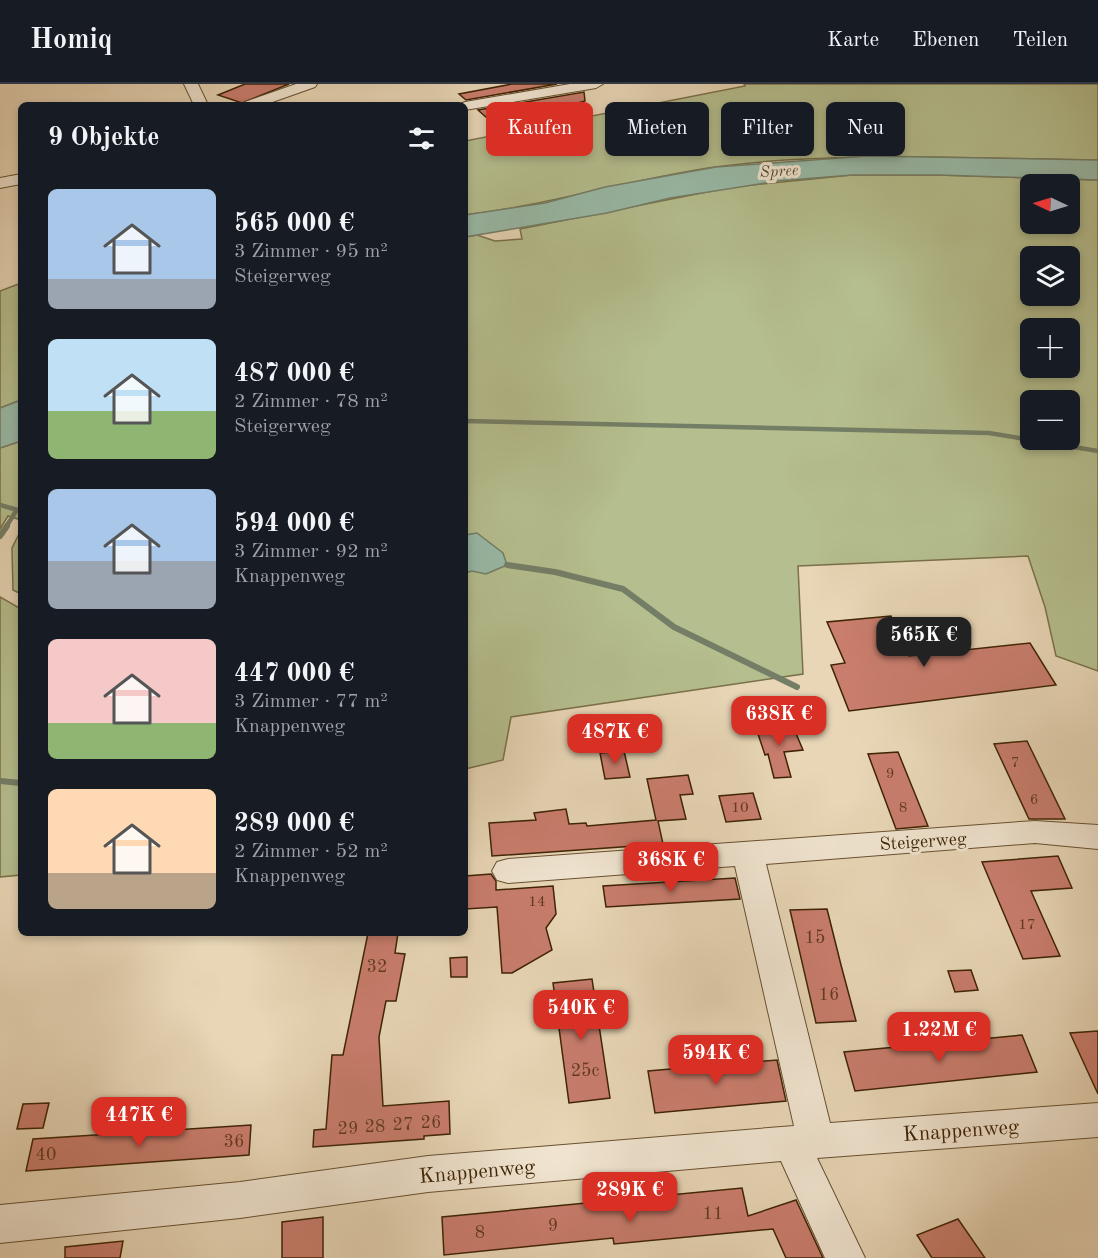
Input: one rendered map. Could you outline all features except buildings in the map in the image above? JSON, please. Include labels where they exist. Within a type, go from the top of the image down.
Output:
[{"type":"street","points":[[191,84],[200,102]]},
{"type":"street","points":[[259,102],[310,84]]},
{"type":"street","points":[[468,105],[596,84]]},
{"type":"street","points":[[0,183],[18,180]]},
{"type":"street","name":"Steigerweg","points":[[508,871],[1035,832],[1098,837]]},
{"type":"street","points":[[748,855],[804,1142],[845,1258]]},
{"type":"street","name":"Knappenweg","points":[[0,1224],[240,1200],[428,1174],[1098,1120]]},
{"type":"shaded area","points":[[744,84],[1098,84],[1098,160],[859,157],[763,162],[684,172],[528,205],[468,215],[468,140],[486,137],[486,156],[593,156],[593,116],[605,114],[605,156],[709,156],[709,102],[664,102],[745,86]]},
{"type":"shaded area","points":[[852,175],[1020,178],[1020,234],[1080,234],[1080,179],[1098,180],[1098,671],[1056,656],[1045,607],[1028,556],[798,566],[803,674],[511,717],[503,760],[468,768],[468,236],[477,235],[495,241],[522,239],[520,229],[732,187]]},
{"type":"shaded area","points":[[18,284],[18,401],[0,408],[0,291]]},
{"type":"shaded area","points":[[18,442],[18,519],[8,516],[0,529],[0,448]]},
{"type":"shaded area","points":[[18,536],[18,592],[13,590],[12,548]]},
{"type":"shaded area","points":[[0,597],[18,607],[18,875],[0,877]]},
{"type":"water","name":"Spree","points":[[867,156],[1098,160],[1098,180],[1080,179],[1080,174],[1020,174],[1020,178],[852,175],[778,181],[670,198],[607,213],[468,236],[468,215],[545,203],[605,187],[716,167]]},
{"type":"water","points":[[18,401],[18,442],[0,448],[0,408]]},
{"type":"water","points":[[477,533],[503,553],[507,565],[486,574],[468,572],[468,534]]},
{"type":"waterway","points":[[468,421],[989,433],[1098,451]]},
{"type":"waterway","points":[[0,505],[18,510]]},
{"type":"waterway","points":[[6,527],[16,511]]},
{"type":"waterway","points":[[0,536],[7,526]]},
{"type":"waterway","points":[[507,565],[555,572],[623,589],[674,627],[797,687]]},
{"type":"waterway","points":[[0,781],[18,783]]}]
